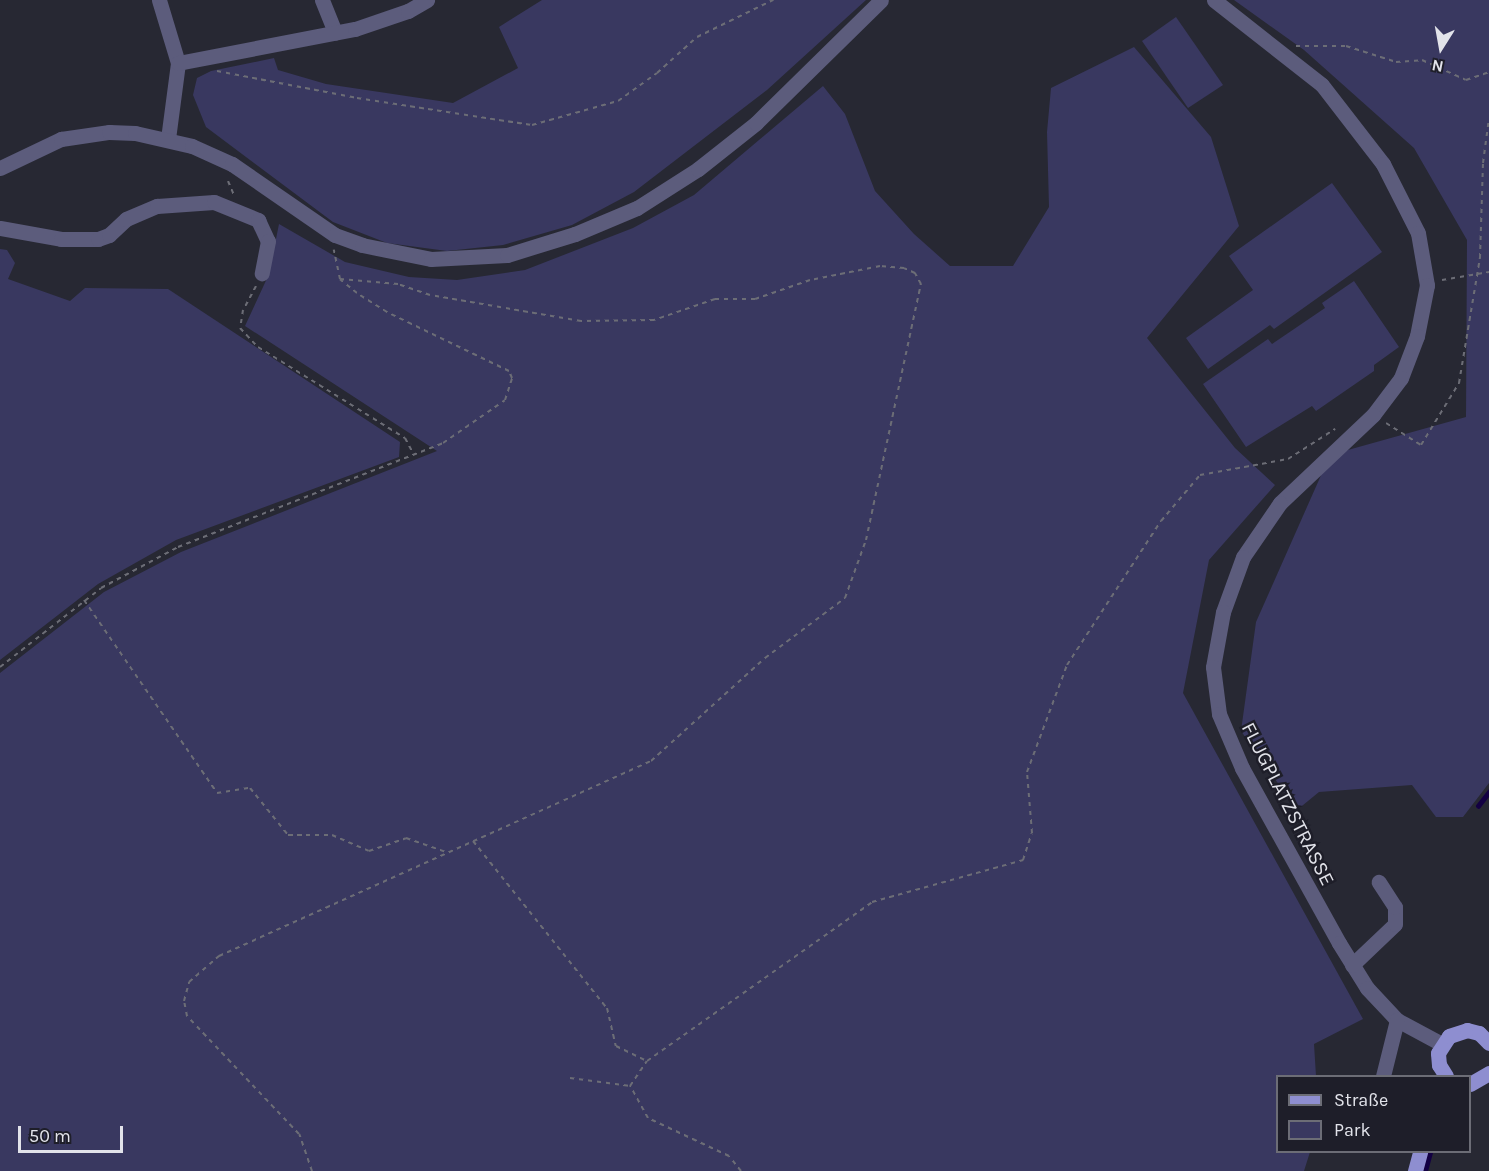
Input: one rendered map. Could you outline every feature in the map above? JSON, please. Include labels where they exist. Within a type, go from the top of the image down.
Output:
[{"type":"main road","points":[[1445,1075],[1439,1065],[1442,1044],[1457,1031],[1486,1033]]},
{"type":"main road","points":[[1471,1083],[1489,1073]]},
{"type":"main road","points":[[1415,1171],[1420,1153]]},
{"type":"street","points":[[159,0],[178,63],[168,139]]},
{"type":"street","points":[[322,0],[335,33]]},
{"type":"street","points":[[178,63],[335,33],[379,22],[427,0]]},
{"type":"street","points":[[0,168],[37,147],[81,135],[109,132],[168,139],[220,158],[335,235],[406,256],[474,259],[507,255],[575,234],[637,208],[698,169],[756,123],[881,0]]},
{"type":"street","name":"FLUGPLATZSTRASSE","points":[[1214,0],[1322,85],[1383,164],[1418,233],[1426,281],[1417,336],[1401,378],[1373,415],[1280,503],[1243,557],[1223,612],[1213,667],[1219,714],[1242,768],[1352,964],[1367,988],[1397,1020],[1442,1044]]},
{"type":"street","points":[[0,228],[61,239],[98,239],[109,235],[126,219],[157,206],[214,202],[240,210],[258,220],[265,231],[267,254],[262,273]]},
{"type":"street","points":[[1352,964],[1395,924],[1395,907],[1379,882]]},
{"type":"street","points":[[1383,1075],[1397,1020]]},
{"type":"path","points":[[200,59],[216,71],[532,125],[618,101],[657,73],[697,37],[773,0]]},
{"type":"path","points":[[1289,46],[1346,46],[1396,62],[1422,60],[1466,80],[1489,72]]},
{"type":"path","points":[[1373,415],[1421,445],[1459,383],[1477,277],[1489,118]]},
{"type":"path","points":[[220,158],[240,210]]},
{"type":"path","points":[[0,667],[84,600],[178,547],[443,443],[488,414],[505,400],[512,378],[499,364],[387,312],[340,279],[335,266],[335,235]]},
{"type":"path","points":[[312,1171],[299,1134],[187,1016],[184,1001],[189,982],[219,956],[651,761],[765,658],[845,598],[866,540],[921,284],[915,273],[904,268],[880,266],[810,280],[755,299],[715,299],[654,320],[581,321],[430,295],[398,284],[340,279]]},
{"type":"path","points":[[1426,281],[1477,277],[1489,272]]},
{"type":"path","points":[[262,273],[243,310],[240,328],[258,347],[405,438],[414,455]]},
{"type":"path","points":[[630,1086],[647,1062],[872,902],[1023,860],[1032,832],[1027,772],[1067,665],[1161,520],[1200,475],[1288,459],[1336,429]]},
{"type":"path","points":[[84,600],[217,793],[250,788],[288,835],[332,835],[369,851],[406,838],[448,852]]},
{"type":"path","points":[[473,841],[607,1008],[615,1046],[647,1062]]},
{"type":"path","points":[[570,1078],[630,1086]]},
{"type":"path","points":[[630,1086],[648,1118],[729,1156],[741,1171]]},
{"type":"green space","points":[[542,0],[866,0],[767,90],[634,192],[572,225],[503,245],[447,251],[387,243],[333,222],[206,127],[193,95],[197,78],[211,71],[274,58],[278,70],[326,84],[453,103],[518,68],[499,27]]},
{"type":"green space","points":[[1234,0],[1489,0],[1489,783],[1463,817],[1436,817],[1412,785],[1319,792],[1297,810],[1241,731],[1256,622],[1330,455],[1466,417],[1467,240],[1414,148],[1304,50]]},
{"type":"green space","points":[[1176,17],[1223,85],[1188,108],[1142,41]]},
{"type":"green space","points":[[1134,47],[1211,137],[1239,226],[1147,338],[1235,448],[1275,485],[1209,560],[1183,693],[1363,1019],[1314,1044],[1316,1075],[1276,1075],[1276,1153],[1310,1153],[1304,1171],[0,1171],[0,673],[104,592],[181,552],[437,451],[245,326],[269,274],[279,224],[345,262],[409,277],[457,280],[525,270],[633,228],[694,195],[823,86],[845,114],[875,191],[914,234],[950,266],[1013,266],[1049,207],[1047,132],[1051,88]]},
{"type":"green space","points":[[1332,183],[1382,252],[1274,329],[1270,325],[1208,369],[1186,338],[1253,290],[1229,256]]},
{"type":"green space","points":[[0,249],[7,250],[15,263],[8,279],[70,301],[85,288],[168,289],[400,442],[399,457],[176,540],[98,584],[0,660]]},
{"type":"green space","points":[[1354,281],[1399,347],[1374,365],[1374,371],[1316,411],[1312,406],[1246,447],[1203,384],[1268,339],[1272,344],[1325,308],[1322,303]]},
{"type":"waterway","points":[[1478,806],[1489,792]]},
{"type":"waterway","points":[[1425,1171],[1430,1153]]}]
